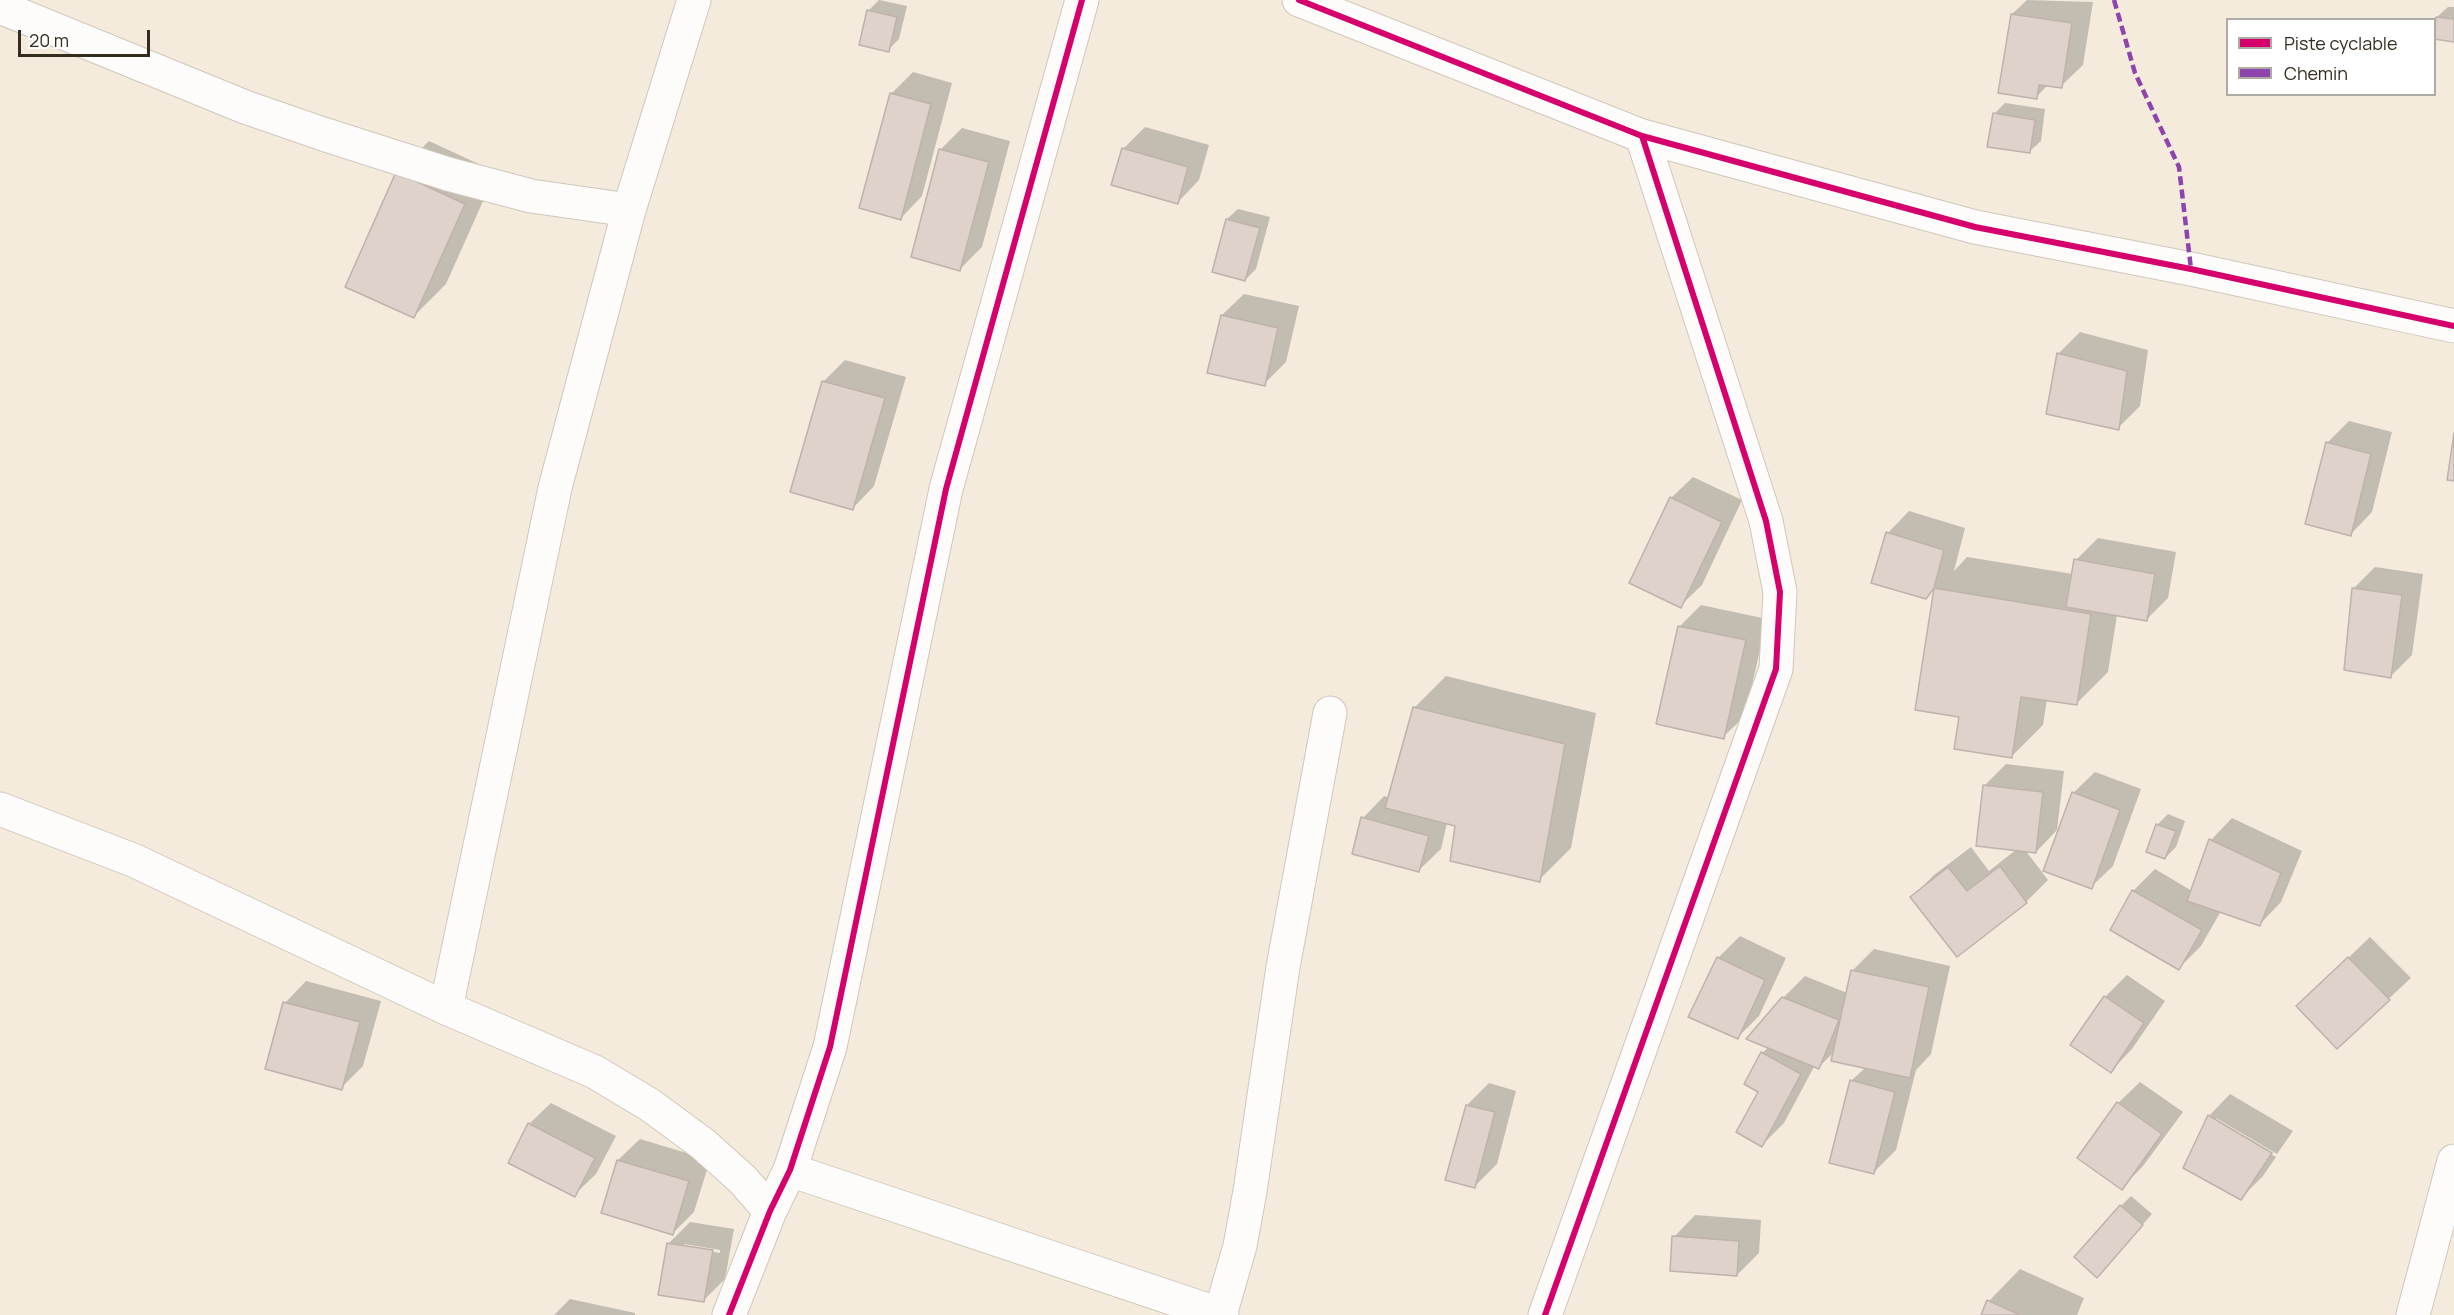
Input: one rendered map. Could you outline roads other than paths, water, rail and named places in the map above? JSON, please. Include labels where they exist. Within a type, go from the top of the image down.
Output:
[{"type":"street","points":[[446,1008],[555,488],[628,210],[694,0]]},
{"type":"street","points":[[729,1315],[770,1210],[790,1170],[830,1047],[946,489],[1082,0]]},
{"type":"street","points":[[1299,0],[1642,136],[1975,226],[2191,269],[2454,326]]},
{"type":"street","points":[[0,7],[245,107],[322,134],[448,174],[531,196],[628,210]]},
{"type":"street","points":[[1545,1315],[1776,669],[1780,592],[1766,521],[1642,136]]},
{"type":"street","points":[[790,1170],[1220,1315],[1240,1246],[1283,967],[1330,713]]},
{"type":"street","points":[[0,809],[133,860],[446,1008],[595,1072],[650,1105],[703,1144],[743,1180],[770,1210]]},
{"type":"street","points":[[2413,1315],[2447,1221],[2454,1161]]}]
